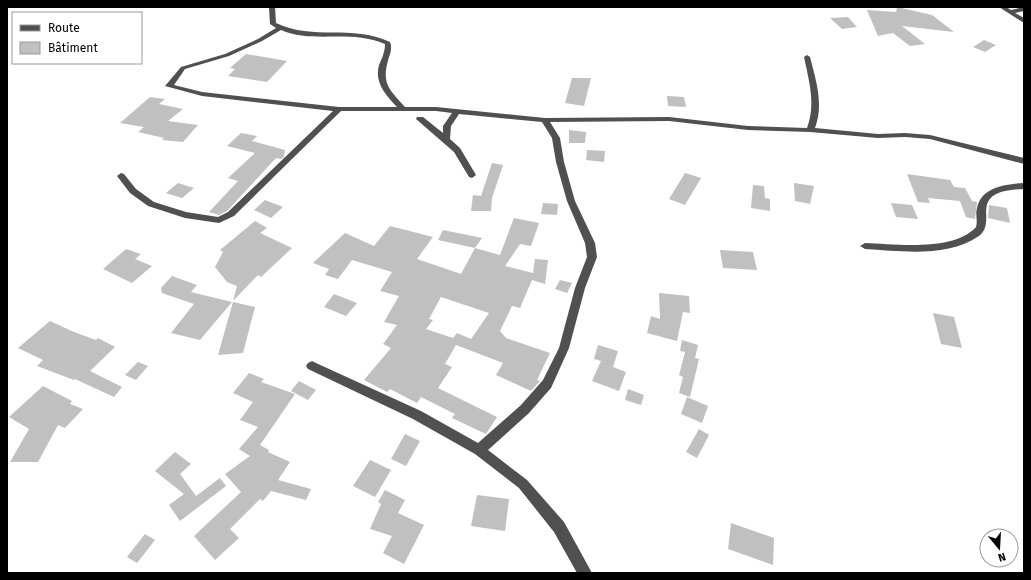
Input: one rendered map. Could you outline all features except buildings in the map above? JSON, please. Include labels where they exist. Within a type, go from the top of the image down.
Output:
[{"type":"street","points":[[272,7],[273,24],[280,28],[310,33],[368,36],[382,39],[388,43],[389,48],[380,71],[381,81],[402,108]]},
{"type":"street","points":[[1002,7],[1024,21]]},
{"type":"street","points":[[1010,12],[1024,9]]},
{"type":"street","points":[[280,28],[260,40],[227,55],[183,68],[169,86],[202,94],[339,109],[402,108],[457,111],[545,120],[669,119],[748,128],[810,130],[878,136],[905,135],[930,137],[1024,161]]},
{"type":"street","points":[[807,57],[817,103],[816,118],[810,130]]},
{"type":"street","points":[[120,176],[133,191],[151,204],[185,215],[219,220],[231,214],[339,109]]},
{"type":"street","points":[[446,139],[447,126],[457,111]]},
{"type":"street","points":[[420,120],[446,139],[457,150],[472,175]]},
{"type":"street","points":[[479,450],[525,409],[547,384],[564,348],[580,288],[592,257],[590,243],[569,194],[560,162],[556,138],[545,120]]},
{"type":"street","points":[[865,246],[915,248],[954,244],[977,233],[982,223],[980,208],[984,200],[994,191],[1012,186],[1024,186]]},
{"type":"street","points":[[312,366],[417,415],[479,450],[523,484],[560,527],[586,573]]}]
